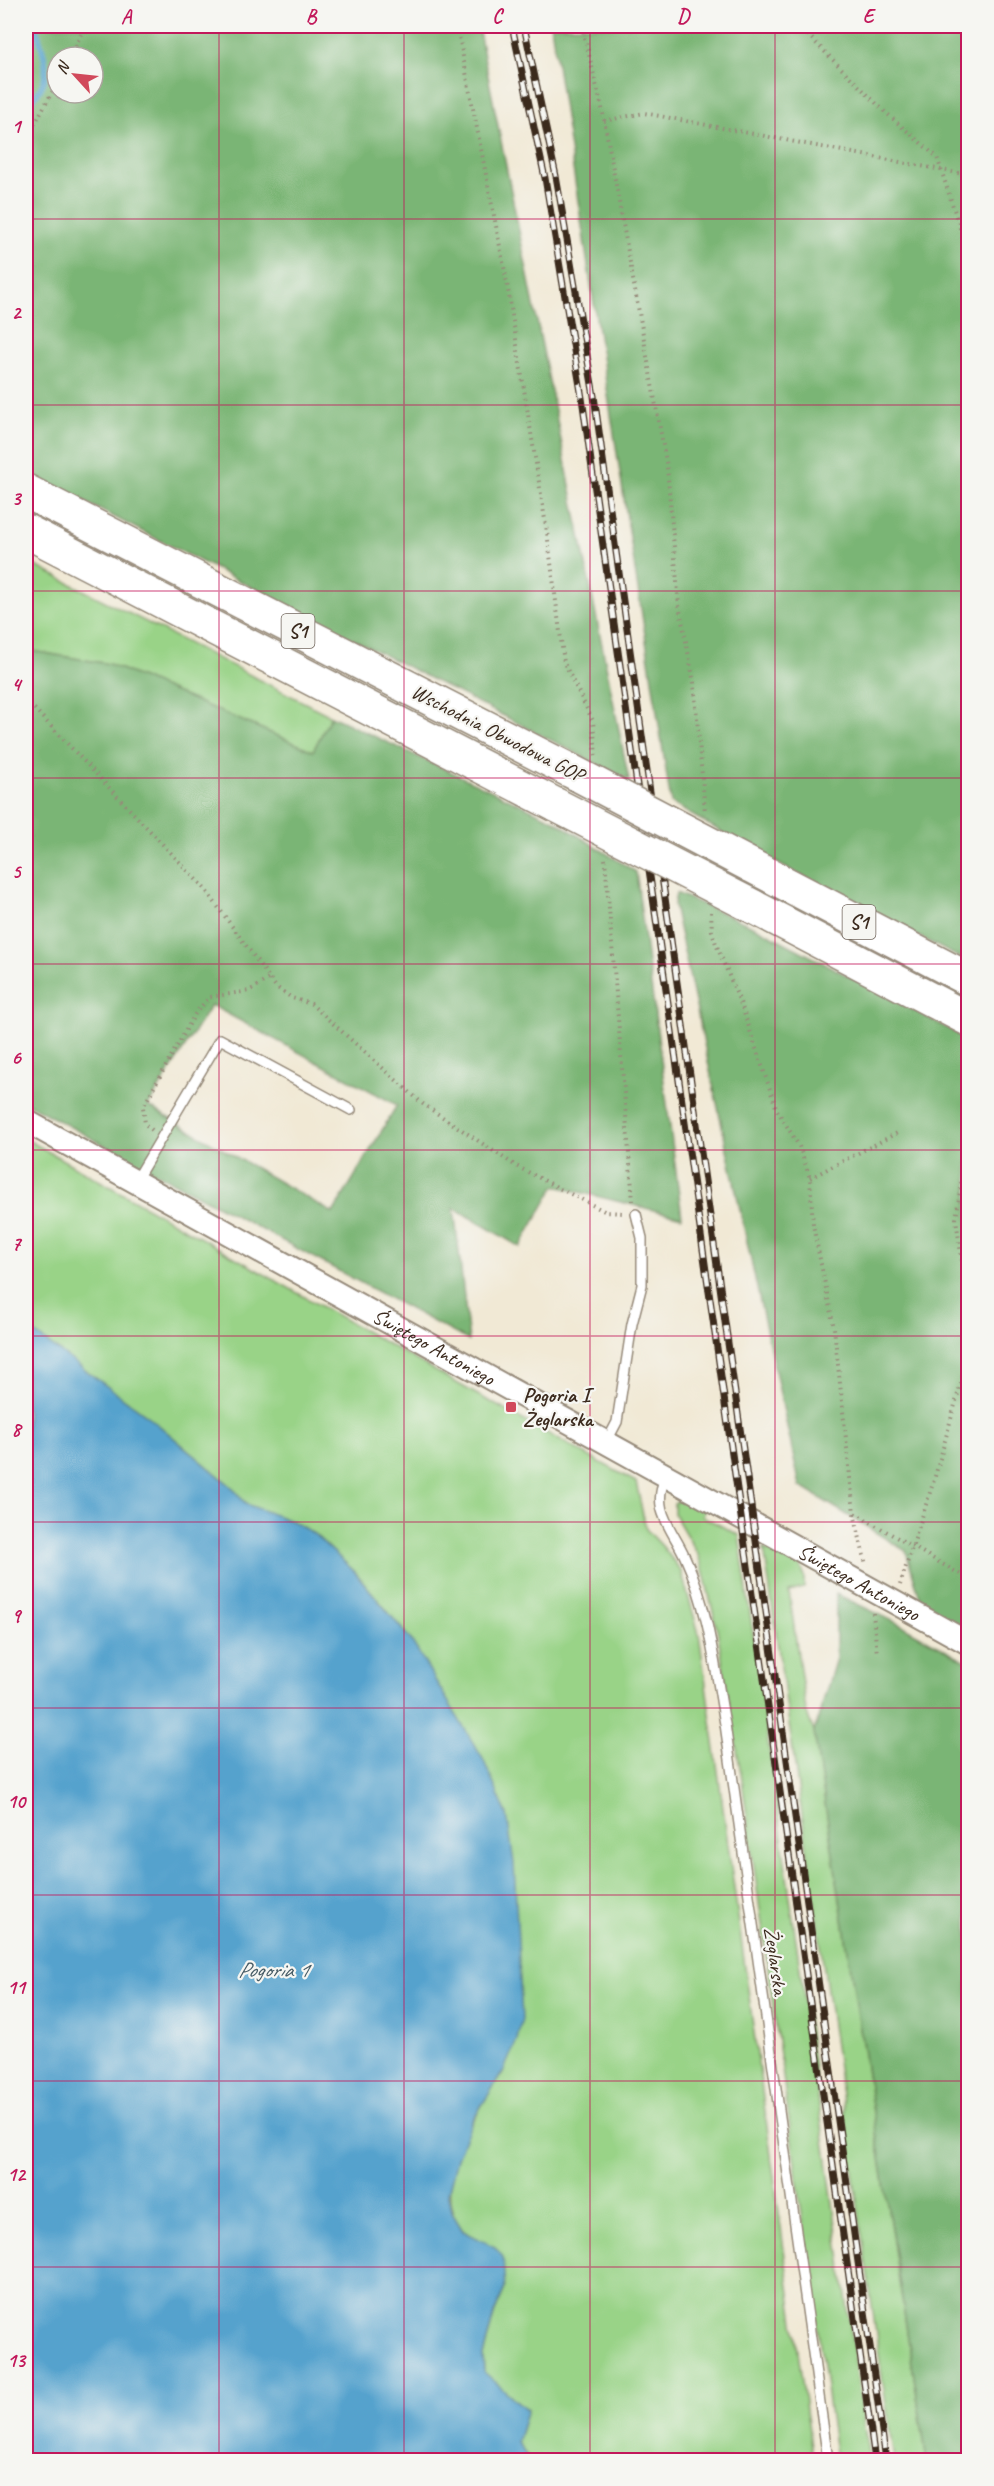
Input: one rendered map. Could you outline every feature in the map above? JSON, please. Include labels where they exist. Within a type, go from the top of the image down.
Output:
[{"type":"highway","name":"Wschodnia Obwodowa GOP","points":[[26,491],[584,764],[750,865],[969,979]]},
{"type":"highway","name":"Wschodnia Obwodowa GOP","points":[[26,531],[969,1019]]},
{"type":"street","name":"Świętego Antoniego","points":[[26,1121],[969,1643]]},
{"type":"lane","points":[[135,1182],[220,1040],[351,1110]]},
{"type":"lane","points":[[606,1443],[617,1422],[632,1324],[642,1285],[642,1238],[636,1214]]},
{"type":"lane","name":"Żeglarska","points":[[666,1476],[659,1493],[661,1510],[697,1586],[708,1631],[725,1724],[828,2460]]},
{"type":"path","points":[[76,45],[86,26]]},
{"type":"path","points":[[457,26],[508,289],[547,532],[564,663],[593,721],[584,764]]},
{"type":"path","points":[[582,26],[604,121],[667,467],[679,605],[694,683],[706,820]]},
{"type":"path","points":[[799,26],[885,112],[937,157],[960,228],[969,241]]},
{"type":"path","points":[[26,140],[45,104]]},
{"type":"path","points":[[604,121],[644,113],[969,175]]},
{"type":"path","points":[[26,700],[205,889],[276,987],[292,998],[311,1004],[423,1104],[516,1166],[606,1212],[636,1214],[632,1198],[604,852]]},
{"type":"path","points":[[710,909],[716,944],[742,1007],[777,1110],[799,1146],[810,1178],[813,1226],[834,1328],[855,1513],[872,1590],[877,1654]]},
{"type":"path","points":[[161,1139],[145,1124],[143,1107],[196,1012],[210,997],[249,991],[270,978]]},
{"type":"path","points":[[810,1178],[899,1132]]},
{"type":"path","points":[[962,1176],[956,1219],[969,1302]]},
{"type":"path","points":[[894,1603],[934,1480],[969,1358]]},
{"type":"path","points":[[855,1513],[969,1579]]},
{"type":"green space","points":[[26,26],[478,26],[629,780],[26,472]]},
{"type":"green space","points":[[551,26],[968,26],[968,962],[767,858],[671,803]]},
{"type":"green space","points":[[26,561],[331,716],[313,751],[109,664],[26,650]]},
{"type":"green space","points":[[26,650],[109,664],[313,751],[331,716],[552,819],[636,872],[682,1217],[555,1186],[520,1247],[454,1208],[469,1341],[26,1103]],"holes":[[[211,1005],[397,1105],[333,1213],[148,1106]]]},
{"type":"green space","points":[[676,893],[757,928],[968,1039],[968,1630],[922,1605],[906,1551],[800,1486],[674,905]]},
{"type":"green space","points":[[26,1139],[636,1482],[646,1529],[681,1571],[699,1634],[813,2460],[529,2460],[517,2442],[527,2410],[484,2373],[483,2356],[494,2314],[505,2288],[495,2247],[473,2238],[462,2229],[452,2212],[450,2192],[453,2171],[460,2149],[481,2107],[503,2072],[411,1640],[355,1572],[314,1534],[246,1504],[232,1487],[149,1417],[26,1327]]},
{"type":"green space","points":[[683,1498],[705,1509],[702,1516],[739,1535],[869,2460],[836,2460],[742,1780],[717,1629],[704,1573],[698,1555],[674,1514],[674,1503]]},
{"type":"green space","points":[[764,1548],[784,1559],[788,1553],[797,1560],[804,1577],[804,1588],[789,1592],[806,1711],[814,1732],[927,2460],[894,2460]]},
{"type":"green space","points":[[836,1594],[897,1623],[968,1662],[968,2460],[927,2460],[814,1732],[836,1658]]},
{"type":"water","name":"Pogoria 1","points":[[26,1327],[149,1417],[232,1487],[246,1504],[294,1522],[314,1534],[355,1572],[411,1640],[483,1759],[507,1815],[514,1863],[522,2019],[517,2040],[503,2072],[473,2119],[457,2158],[448,2194],[451,2211],[463,2231],[495,2247],[503,2257],[505,2288],[494,2314],[483,2356],[484,2372],[527,2410],[517,2442],[529,2460],[26,2460]]},
{"type":"waterway","points":[[26,105],[35,96],[45,78],[46,68],[35,26]]},
{"type":"railway","points":[[512,26],[545,178],[582,398],[875,2460]]},
{"type":"railway","points":[[524,26],[556,176],[594,396],[886,2460]]},
{"type":"place","name":"Pogoria I Żeglarska","points":[[511,1407]]}]
